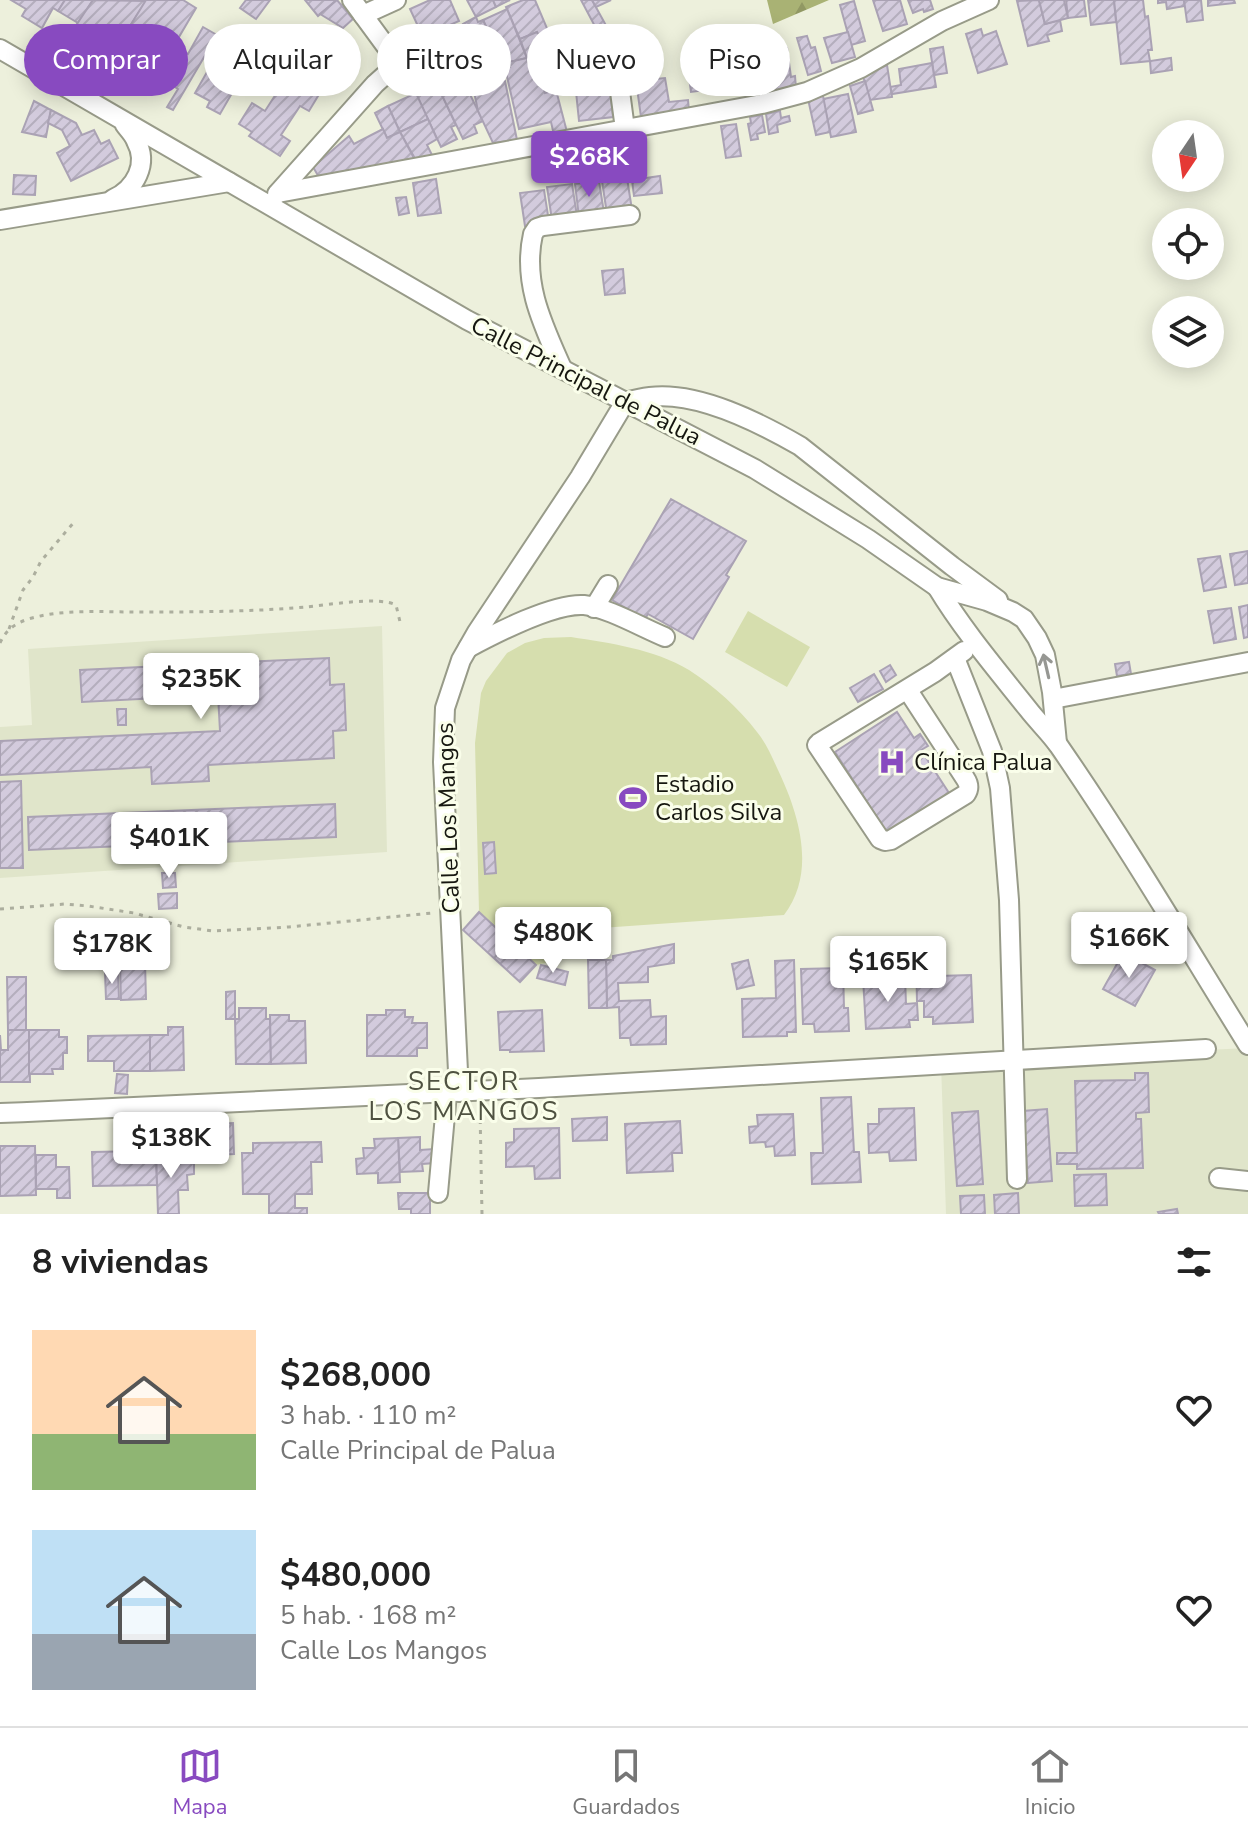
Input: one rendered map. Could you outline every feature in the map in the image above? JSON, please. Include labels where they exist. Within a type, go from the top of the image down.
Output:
[{"type":"street","points":[[377,35],[357,8],[396,0]]},
{"type":"street","points":[[273,199],[762,104],[807,92],[861,68],[942,21],[989,0]]},
{"type":"street","name":"Calle Principal de Palua","points":[[0,49],[229,182],[273,199],[467,320],[755,469],[868,539],[937,587],[987,601],[1024,619],[1045,655],[1057,743]]},
{"type":"street","points":[[273,199],[377,82]]},
{"type":"street","points":[[621,96],[625,129]]},
{"type":"street","points":[[104,202],[130,188],[139,168],[141,156],[137,142],[121,120]]},
{"type":"street","points":[[0,220],[229,182]]},
{"type":"street","points":[[562,368],[540,319],[533,293],[530,273],[533,234],[543,226],[630,215]]},
{"type":"street","points":[[625,402],[652,396],[680,398],[709,405],[779,434],[800,446],[1024,619]]},
{"type":"street","name":"Calle Los Mangos","points":[[438,1193],[453,1092],[445,708],[468,648],[580,477],[625,402]]},
{"type":"street","points":[[594,608],[608,585]]},
{"type":"street","name":"Calle Principal de Palua","points":[[937,587],[976,643],[1057,743],[1248,1045]]},
{"type":"street","points":[[468,648],[539,615],[571,605],[586,605],[665,637]]},
{"type":"street","points":[[907,689],[969,784],[969,790],[903,833],[885,841],[880,839],[817,745],[976,643]]},
{"type":"street","points":[[955,658],[992,751],[1000,788],[1009,900],[1017,1179]]},
{"type":"street","points":[[1053,699],[1248,662]]},
{"type":"street","points":[[0,1113],[480,1091],[1206,1049]]},
{"type":"street","points":[[1219,1178],[1248,1181]]},
{"type":"path","points":[[0,643],[9,629],[23,590],[41,561],[75,521]]},
{"type":"path","points":[[9,629],[31,618],[52,614],[271,610],[375,601],[390,601],[396,605],[401,626]]},
{"type":"path","points":[[0,909],[65,904],[88,906],[213,931],[289,927],[450,911]]},
{"type":"path","points":[[480,1091],[482,1214]]},
{"type":"shaded area","points":[[382,626],[387,852],[0,878],[0,727],[32,725],[28,649]]},
{"type":"shaded area","points":[[1248,1048],[1248,1214],[946,1214],[941,1063]]},
{"type":"green space","points":[[767,0],[829,0],[773,24]]},
{"type":"green space","points":[[748,611],[810,647],[787,687],[725,652]]},
{"type":"green space","name":"Estadio Carlos Silva","points":[[571,637],[632,648],[689,670],[717,690],[757,732],[786,787],[801,843],[800,880],[784,915],[601,928],[601,951],[536,965],[479,912],[475,743],[481,693],[507,653],[525,643],[544,638]]},
{"type":"building","points":[[11,0],[65,0],[58,11],[53,8],[44,24],[35,24],[22,16],[26,9]]},
{"type":"building","points":[[65,0],[93,0],[78,23],[58,11]]},
{"type":"building","points":[[93,0],[146,1],[131,24],[77,24]]},
{"type":"building","points":[[146,0],[183,0],[196,8],[187,24],[131,24]]},
{"type":"building","points":[[246,0],[270,0],[256,19],[240,8]]},
{"type":"building","points":[[305,0],[337,0],[318,16]]},
{"type":"building","points":[[337,0],[353,19],[347,24],[336,24],[320,14]]},
{"type":"building","points":[[430,0],[450,0],[459,21],[452,24],[417,24],[410,9]]},
{"type":"building","points":[[467,0],[493,0],[496,7],[476,17]]},
{"type":"building","points":[[493,0],[510,0],[496,7]]},
{"type":"building","points":[[523,0],[535,0],[545,24],[527,24],[527,36],[520,39],[506,7]]},
{"type":"building","points":[[581,0],[592,0],[605,24],[594,24]]},
{"type":"building","points":[[592,0],[611,0],[596,7]]},
{"type":"building","points":[[873,0],[900,0],[907,24],[883,31]]},
{"type":"building","points":[[908,0],[930,0],[933,9],[913,13]]},
{"type":"building","points":[[1039,0],[1045,24],[1060,20],[1062,31],[1047,35],[1049,41],[1028,46],[1017,1]]},
{"type":"building","points":[[1039,0],[1064,0],[1068,18],[1045,24]]},
{"type":"building","points":[[1066,0],[1084,0],[1086,16],[1068,18]]},
{"type":"building","points":[[1088,0],[1114,0],[1116,22],[1091,25]]},
{"type":"building","points":[[1114,0],[1143,0],[1152,50],[1148,50],[1150,61],[1121,64]]},
{"type":"building","points":[[1158,0],[1184,0],[1185,6],[1167,9],[1166,2],[1158,3]]},
{"type":"building","points":[[1184,0],[1201,0],[1203,20],[1187,22]]},
{"type":"building","points":[[1208,0],[1234,0],[1235,3],[1208,6]]},
{"type":"building","points":[[854,1],[865,41],[851,45],[840,5]]},
{"type":"building","points":[[507,9],[527,58],[511,62],[511,24],[485,24],[483,20]]},
{"type":"building","points":[[476,17],[478,22],[483,20],[485,24],[463,24]]},
{"type":"building","points":[[204,28],[204,57],[188,84],[188,54]]},
{"type":"building","points":[[981,29],[983,36],[996,31],[1007,64],[978,73],[966,34]]},
{"type":"building","points":[[848,32],[855,57],[832,63],[824,38]]},
{"type":"building","points":[[527,36],[527,58],[520,39]]},
{"type":"building","points":[[807,36],[811,48],[815,47],[821,71],[808,75],[797,38]]},
{"type":"building","points":[[943,47],[947,73],[934,75],[930,49]]},
{"type":"building","points":[[527,58],[527,96],[558,96],[567,132],[554,135],[551,122],[519,129],[511,94],[511,62]]},
{"type":"building","points":[[1171,58],[1172,70],[1151,73],[1150,61]]},
{"type":"building","points":[[932,63],[936,87],[892,94],[890,87],[901,85],[899,69]]},
{"type":"building","points":[[887,65],[892,97],[870,100],[863,76]]},
{"type":"building","points":[[790,70],[791,77],[795,76],[796,88],[790,89]]},
{"type":"building","points":[[204,77],[204,96],[230,96],[220,114],[207,107],[210,101],[195,93]]},
{"type":"building","points":[[664,78],[669,102],[688,100],[689,111],[641,117],[638,96],[664,96]]},
{"type":"building","points":[[865,81],[873,110],[858,114],[850,86]]},
{"type":"building","points":[[848,94],[856,132],[831,137],[823,99]]},
{"type":"building","points":[[174,96],[181,96],[173,110],[167,107]]},
{"type":"building","points":[[275,96],[318,96],[309,111],[300,106],[281,135],[290,141],[280,156],[249,136],[252,132],[239,124],[252,103],[265,111]]},
{"type":"building","points":[[410,96],[417,96],[428,119],[400,132],[388,106]]},
{"type":"building","points":[[417,96],[442,96],[456,125],[451,127],[457,139],[441,147]]},
{"type":"building","points":[[442,96],[471,96],[483,121],[474,125],[477,133],[463,139]]},
{"type":"building","points":[[475,96],[508,96],[517,140],[493,143],[478,111]]},
{"type":"building","points":[[576,96],[611,96],[613,117],[579,121]]},
{"type":"building","points":[[823,96],[830,132],[816,135],[808,99]]},
{"type":"building","points":[[34,101],[51,110],[46,137],[22,132]]},
{"type":"building","points":[[388,106],[400,132],[387,138],[375,113]]},
{"type":"building","points":[[51,110],[76,123],[82,135],[94,130],[101,144],[109,140],[118,158],[71,181],[57,153],[70,146],[62,130],[48,123]]},
{"type":"building","points":[[780,111],[781,118],[789,116],[790,121],[777,125],[778,132],[769,134],[766,114]]},
{"type":"building","points":[[762,115],[765,132],[757,134],[758,139],[751,140],[750,117]]},
{"type":"building","points":[[428,119],[437,139],[427,145],[433,157],[418,164],[400,132]]},
{"type":"building","points":[[736,124],[741,156],[726,158],[721,126]]},
{"type":"building","points":[[383,129],[387,138],[400,132],[415,160],[320,179],[313,167],[349,136],[354,144]]},
{"type":"building","points":[[584,158],[588,181],[578,182],[575,160]]},
{"type":"building","points":[[14,175],[36,176],[35,195],[13,194]]},
{"type":"building","points":[[660,176],[662,193],[634,196],[632,180]]},
{"type":"building","points":[[627,178],[632,210],[607,214],[602,181]]},
{"type":"building","points":[[436,179],[441,213],[418,216],[413,183]]},
{"type":"building","points":[[599,181],[604,213],[579,217],[575,184]]},
{"type":"building","points":[[572,184],[577,216],[552,220],[547,187]]},
{"type":"building","points":[[544,190],[549,222],[525,226],[520,193]]},
{"type":"building","points":[[406,197],[409,213],[399,215],[396,198]]},
{"type":"building","points":[[623,269],[625,293],[605,295],[602,271]]},
{"type":"building","points":[[671,499],[746,541],[693,639],[648,614],[645,619],[612,600]]},
{"type":"building","points":[[1248,551],[1248,583],[1235,585],[1230,554]]},
{"type":"building","points":[[1220,556],[1226,587],[1204,591],[1198,559]]},
{"type":"building","points":[[1248,605],[1248,637],[1244,638],[1239,607]]},
{"type":"building","points":[[1231,608],[1236,639],[1214,643],[1208,611]]},
{"type":"building","points":[[329,658],[330,685],[344,684],[346,730],[333,731],[334,758],[208,765],[209,781],[152,784],[151,767],[0,775],[0,741],[220,731],[218,695],[82,702],[80,670]]},
{"type":"building","points":[[1129,662],[1131,674],[1117,676],[1115,664]]},
{"type":"building","points":[[890,665],[896,675],[886,682],[880,671]]},
{"type":"building","points":[[874,674],[883,689],[858,702],[850,688]]},
{"type":"building","points":[[117,709],[126,709],[126,725],[118,725]]},
{"type":"building","points":[[897,712],[914,738],[920,734],[928,746],[921,750],[949,793],[887,833],[835,752]]},
{"type":"building","points":[[21,781],[23,868],[0,868],[0,782]]},
{"type":"building","points":[[335,804],[336,837],[29,850],[28,817]]},
{"type":"building","points":[[494,842],[496,873],[485,874],[483,843]]},
{"type":"building","points":[[162,873],[175,873],[176,887],[163,888]]},
{"type":"building","points":[[177,893],[177,908],[159,909],[158,894]]},
{"type":"building","points":[[479,912],[536,965],[520,982],[463,930]]},
{"type":"building","points":[[674,944],[674,963],[648,967],[648,982],[618,983],[619,1001],[650,1000],[651,1017],[666,1016],[666,1044],[631,1045],[630,1038],[620,1038],[619,1007],[607,1008],[606,960]]},
{"type":"building","points":[[1123,953],[1155,970],[1135,1006],[1103,989]]},
{"type":"building","points":[[938,956],[938,976],[971,975],[973,1022],[933,1024],[933,1017],[924,1017],[924,1001],[917,1001],[916,957]]},
{"type":"building","points":[[588,960],[606,960],[607,1008],[589,1008]]},
{"type":"building","points":[[748,960],[754,985],[737,989],[732,964]]},
{"type":"building","points":[[794,960],[796,1032],[787,1032],[787,1036],[743,1037],[742,999],[776,998],[775,961]]},
{"type":"building","points":[[145,962],[146,999],[121,1000],[120,963]]},
{"type":"building","points":[[878,962],[897,962],[897,972],[879,973]]},
{"type":"building","points":[[541,965],[568,972],[565,985],[537,978]]},
{"type":"building","points":[[843,968],[844,1008],[848,1008],[849,1031],[815,1032],[814,1024],[803,1024],[801,969]]},
{"type":"building","points":[[118,972],[119,999],[106,999],[105,973]]},
{"type":"building","points":[[7,977],[26,977],[26,1030],[8,1030]]},
{"type":"building","points":[[905,977],[906,1004],[917,1003],[918,1020],[909,1020],[910,1027],[866,1029],[863,978]]},
{"type":"building","points":[[235,991],[235,1019],[226,1019],[226,992]]},
{"type":"building","points":[[239,1008],[266,1008],[266,1019],[270,1019],[271,1064],[236,1064],[235,1019],[239,1019]]},
{"type":"building","points":[[386,1010],[405,1010],[405,1017],[413,1017],[412,1023],[427,1023],[427,1048],[417,1048],[417,1056],[367,1056],[367,1015],[386,1015]]},
{"type":"building","points":[[542,1010],[544,1051],[500,1050],[498,1012]]},
{"type":"building","points":[[270,1015],[289,1015],[289,1021],[305,1021],[306,1063],[271,1064]]},
{"type":"building","points":[[168,1027],[183,1027],[184,1070],[150,1071],[150,1035],[168,1035]]},
{"type":"building","points":[[8,1030],[29,1030],[30,1082],[0,1082],[0,1035],[1,1050],[8,1050]]},
{"type":"building","points":[[29,1030],[59,1030],[59,1037],[67,1037],[63,1069],[52,1069],[53,1074],[29,1074]]},
{"type":"building","points":[[150,1035],[150,1071],[114,1071],[114,1061],[88,1061],[88,1036]]},
{"type":"building","points":[[1135,1073],[1148,1073],[1149,1112],[1136,1113],[1136,1119],[1141,1119],[1143,1168],[1077,1169],[1077,1164],[1057,1164],[1057,1153],[1077,1153],[1075,1081],[1135,1080]]},
{"type":"building","points":[[117,1074],[128,1075],[127,1094],[115,1093]]},
{"type":"building","points":[[851,1097],[854,1152],[859,1152],[861,1182],[812,1184],[811,1153],[823,1153],[821,1098]]},
{"type":"building","points":[[914,1108],[916,1160],[890,1161],[889,1152],[869,1153],[868,1124],[879,1124],[879,1109]]},
{"type":"building","points":[[1047,1109],[1052,1181],[1028,1183],[1023,1111]]},
{"type":"building","points":[[978,1111],[983,1184],[957,1186],[952,1113]]},
{"type":"building","points":[[793,1114],[795,1155],[775,1156],[774,1146],[766,1147],[765,1142],[750,1143],[749,1127],[758,1126],[757,1115]]},
{"type":"building","points":[[607,1117],[607,1140],[573,1141],[572,1119]]},
{"type":"building","points":[[680,1121],[682,1153],[672,1153],[673,1171],[627,1173],[625,1124]]},
{"type":"building","points":[[155,1123],[157,1185],[93,1186],[92,1152],[143,1151],[143,1124]]},
{"type":"building","points":[[233,1123],[234,1154],[216,1155],[215,1124]]},
{"type":"building","points":[[559,1128],[560,1178],[535,1179],[534,1166],[506,1167],[506,1143],[514,1142],[514,1129]]},
{"type":"building","points":[[420,1137],[420,1150],[434,1149],[435,1163],[422,1164],[423,1171],[400,1172],[398,1138]]},
{"type":"building","points":[[398,1138],[400,1182],[378,1183],[378,1173],[357,1174],[356,1159],[364,1158],[363,1148],[375,1148],[374,1139]]},
{"type":"building","points":[[321,1142],[322,1162],[311,1162],[312,1194],[295,1194],[295,1208],[307,1208],[307,1214],[269,1213],[269,1194],[243,1194],[242,1153],[253,1153],[253,1143]]},
{"type":"building","points":[[0,1146],[35,1146],[36,1195],[0,1196]]},
{"type":"building","points":[[156,1150],[177,1150],[177,1160],[194,1160],[194,1174],[187,1175],[188,1190],[178,1190],[179,1214],[158,1214]]},
{"type":"building","points":[[36,1155],[56,1155],[56,1167],[69,1167],[70,1198],[57,1198],[57,1189],[36,1189]]},
{"type":"building","points":[[1106,1174],[1107,1205],[1075,1206],[1074,1175]]},
{"type":"building","points":[[398,1193],[430,1193],[430,1214],[411,1214],[411,1209],[399,1209]]},
{"type":"building","points":[[1018,1193],[1019,1214],[995,1214],[994,1195]]},
{"type":"building","points":[[984,1195],[985,1214],[961,1214],[960,1196]]},
{"type":"building","points":[[1177,1209],[1178,1214],[1158,1212]]},
{"type":"place","name":"Clínica Palua","points":[[892,762]]},
{"type":"place","name":"Estadio Carlos Silva","points":[[633,798]]},
{"type":"district","name":"SECTOR LOS MANGOS","points":[[464,1096]]}]
